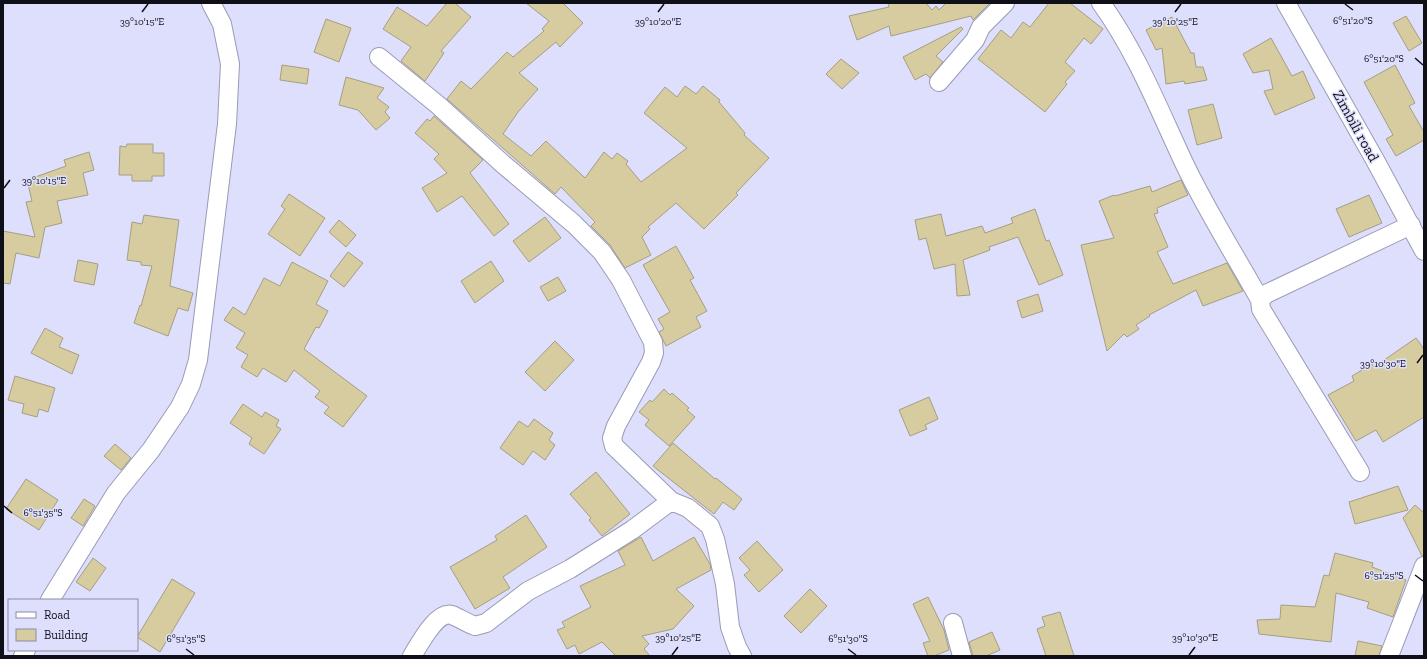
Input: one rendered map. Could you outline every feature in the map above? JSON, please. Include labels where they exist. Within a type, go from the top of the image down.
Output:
[{"type":"street","points":[[51,599],[116,494],[151,450],[180,407],[191,384],[198,360],[227,124],[230,64],[222,24],[211,3]]},
{"type":"street","points":[[939,82],[976,40],[981,27],[1005,3]]},
{"type":"street","points":[[1101,3],[1112,18],[1136,60],[1186,166],[1260,300],[1262,309],[1360,472]]},
{"type":"street","name":"Zimbili road","points":[[1286,3],[1424,251]]},
{"type":"street","points":[[379,57],[438,105],[504,165],[574,224],[602,252],[621,280],[653,342],[654,353],[651,362],[622,412],[612,438],[614,446],[671,501],[688,508],[710,526],[715,539],[725,584],[730,627],[742,656]]},
{"type":"street","points":[[1260,300],[1266,294],[1410,225]]},
{"type":"street","points":[[412,656],[433,623],[441,616],[450,614],[475,626],[486,623],[528,591],[570,569],[613,542],[671,501]]},
{"type":"street","points":[[1389,656],[1424,566]]},
{"type":"street","points":[[953,623],[962,656]]},
{"type":"building","points":[[447,3],[455,3],[471,17],[441,51],[444,53],[425,81],[401,61],[411,47],[383,29],[397,7],[427,26]]},
{"type":"building","points":[[526,3],[563,3],[583,23],[560,47],[556,42],[519,73],[538,89],[518,112],[503,134],[531,156],[546,141],[585,178],[604,152],[612,159],[617,153],[628,161],[626,164],[641,182],[687,148],[644,113],[665,87],[677,97],[685,86],[696,94],[703,86],[720,100],[719,102],[745,133],[744,135],[769,158],[736,193],[738,195],[704,229],[676,203],[648,227],[650,229],[642,237],[651,255],[625,268],[610,245],[591,226],[595,222],[561,187],[555,194],[447,99],[461,81],[471,89],[507,52],[513,57],[544,31],[542,29],[549,21]]},
{"type":"building","points":[[888,3],[926,3],[932,10],[936,6],[939,10],[946,3],[990,3],[973,20],[971,16],[891,36],[889,26],[857,40],[849,16],[889,7]]},
{"type":"building","points":[[1049,3],[1070,3],[1103,29],[1091,44],[1084,38],[1065,62],[1075,71],[1065,82],[1067,84],[1045,112],[978,59],[1001,30],[1011,38],[1023,22],[1030,27]]},
{"type":"building","points":[[1406,16],[1422,43],[1409,51],[1393,23]]},
{"type":"building","points":[[1172,17],[1191,53],[1194,53],[1196,67],[1203,67],[1207,80],[1185,84],[1184,81],[1166,84],[1162,48],[1156,50],[1146,30]]},
{"type":"building","points":[[326,19],[351,28],[339,62],[314,52]]},
{"type":"building","points":[[961,27],[963,29],[936,56],[943,62],[930,78],[926,74],[915,80],[903,57]]},
{"type":"building","points":[[1271,38],[1292,76],[1303,71],[1315,98],[1275,115],[1264,91],[1273,89],[1269,70],[1253,73],[1243,54]]},
{"type":"building","points":[[841,59],[859,73],[842,89],[826,74]]},
{"type":"building","points":[[282,65],[309,69],[307,84],[280,80]]},
{"type":"building","points":[[1395,65],[1415,103],[1409,106],[1424,132],[1424,140],[1396,156],[1386,139],[1393,135],[1364,82]]},
{"type":"building","points":[[346,77],[384,88],[377,98],[389,107],[385,112],[390,118],[376,130],[358,110],[339,105]]},
{"type":"building","points":[[1213,104],[1222,138],[1197,145],[1188,110]]},
{"type":"building","points":[[434,116],[483,160],[470,173],[509,224],[494,236],[462,196],[437,212],[422,188],[447,173],[434,159],[439,154],[415,133],[427,119],[430,121]]},
{"type":"building","points":[[127,144],[153,144],[153,153],[164,153],[164,176],[152,176],[152,181],[132,181],[132,175],[119,175],[120,146],[126,147]]},
{"type":"building","points":[[89,152],[94,170],[83,173],[88,195],[57,201],[62,223],[45,227],[39,258],[16,253],[10,284],[3,283],[3,231],[35,237],[26,202],[32,201],[27,180],[66,166],[64,160]]},
{"type":"building","points":[[1181,180],[1188,195],[1157,208],[1158,213],[1154,214],[1168,247],[1157,252],[1173,284],[1227,263],[1243,291],[1203,306],[1196,290],[1149,315],[1150,316],[1136,325],[1139,329],[1127,337],[1124,334],[1107,351],[1081,245],[1114,238],[1099,201],[1114,195],[1115,196],[1150,186],[1152,192]]},
{"type":"building","points":[[289,194],[325,218],[300,256],[268,234],[285,209],[281,206]]},
{"type":"building","points":[[1369,195],[1382,223],[1349,237],[1336,209]]},
{"type":"building","points":[[1035,209],[1046,241],[1049,240],[1063,275],[1039,285],[1018,237],[989,247],[990,250],[963,260],[970,295],[957,296],[955,264],[934,269],[926,238],[919,240],[915,220],[941,214],[946,236],[982,226],[985,233],[1013,223],[1011,218]]},
{"type":"building","points":[[144,215],[179,220],[170,286],[193,293],[188,311],[178,308],[168,336],[134,323],[140,305],[141,306],[152,266],[141,265],[141,262],[127,260],[132,222],[142,224]]},
{"type":"building","points":[[545,217],[561,238],[529,262],[513,241]]},
{"type":"building","points":[[339,220],[356,235],[346,247],[329,232]]},
{"type":"building","points":[[676,246],[694,278],[690,280],[707,311],[696,317],[701,327],[666,346],[659,332],[664,329],[658,319],[670,312],[643,265]]},
{"type":"building","points":[[348,252],[363,263],[344,287],[330,276]]},
{"type":"building","points":[[78,260],[98,264],[94,285],[74,281]]},
{"type":"building","points":[[491,261],[504,281],[475,303],[461,281]]},
{"type":"building","points":[[292,262],[328,281],[316,304],[328,311],[319,328],[316,327],[304,349],[367,396],[343,427],[324,413],[329,407],[315,397],[320,391],[294,370],[286,382],[263,368],[257,377],[241,367],[248,355],[236,348],[245,333],[224,320],[233,307],[245,315],[264,278],[280,286]]},
{"type":"building","points":[[558,277],[566,291],[548,301],[540,287]]},
{"type":"building","points":[[1038,294],[1043,311],[1022,318],[1017,301]]},
{"type":"building","points":[[45,328],[63,338],[59,347],[79,355],[72,374],[31,353]]},
{"type":"building","points":[[1416,338],[1424,349],[1424,417],[1383,442],[1376,430],[1356,441],[1328,395],[1354,381],[1352,376],[1372,364],[1374,367]]},
{"type":"building","points":[[555,341],[574,360],[545,391],[525,372]]},
{"type":"building","points":[[15,376],[55,388],[48,412],[39,409],[37,417],[22,413],[24,404],[8,400]]},
{"type":"building","points":[[664,389],[670,395],[672,393],[689,408],[687,410],[695,417],[669,446],[645,425],[649,420],[639,412],[650,400],[652,402]]},
{"type":"building","points":[[929,397],[938,419],[925,425],[927,429],[910,436],[899,410]]},
{"type":"building","points":[[243,404],[262,417],[265,412],[279,420],[276,426],[281,429],[264,454],[249,444],[252,438],[230,423]]},
{"type":"building","points":[[534,419],[553,433],[549,440],[555,445],[545,460],[533,451],[523,465],[500,448],[519,421],[528,427]]},
{"type":"building","points":[[673,443],[715,479],[716,478],[742,499],[734,510],[723,502],[714,514],[653,466]]},
{"type":"building","points":[[115,444],[131,458],[121,470],[104,456]]},
{"type":"building","points":[[596,472],[630,514],[602,536],[589,520],[591,518],[570,494]]},
{"type":"building","points":[[26,479],[58,500],[39,530],[6,509]]},
{"type":"building","points":[[1398,486],[1408,510],[1355,524],[1349,502]]},
{"type":"building","points":[[84,499],[95,506],[83,526],[71,518]]},
{"type":"building","points":[[1415,505],[1424,513],[1424,556],[1422,556],[1403,518]]},
{"type":"building","points":[[526,515],[547,547],[503,577],[510,588],[475,609],[450,567],[497,540],[495,536]]},
{"type":"building","points":[[641,537],[653,561],[694,537],[710,564],[711,570],[676,589],[694,606],[673,629],[642,636],[649,644],[644,649],[650,656],[616,656],[602,642],[579,654],[575,645],[567,649],[557,630],[565,627],[562,622],[591,607],[580,586],[625,565],[618,551]]},
{"type":"building","points":[[757,541],[783,570],[759,592],[744,575],[750,570],[739,558]]},
{"type":"building","points":[[1335,553],[1373,563],[1372,567],[1406,580],[1393,617],[1367,608],[1369,602],[1336,593],[1331,642],[1259,634],[1257,620],[1280,619],[1281,605],[1315,607],[1324,575],[1329,576]]},
{"type":"building","points":[[93,558],[106,568],[90,591],[76,582]]},
{"type":"building","points":[[172,579],[195,593],[160,652],[138,638]]},
{"type":"building","points":[[810,589],[827,606],[801,633],[784,616]]},
{"type":"building","points":[[928,597],[944,630],[949,650],[934,656],[928,656],[923,643],[930,641],[913,604]]},
{"type":"building","points":[[1060,612],[1074,656],[1046,656],[1037,629],[1045,626],[1042,617]]},
{"type":"building","points":[[992,632],[1000,650],[986,656],[973,656],[969,642]]},
{"type":"building","points":[[1358,641],[1382,646],[1379,656],[1355,656]]}]
